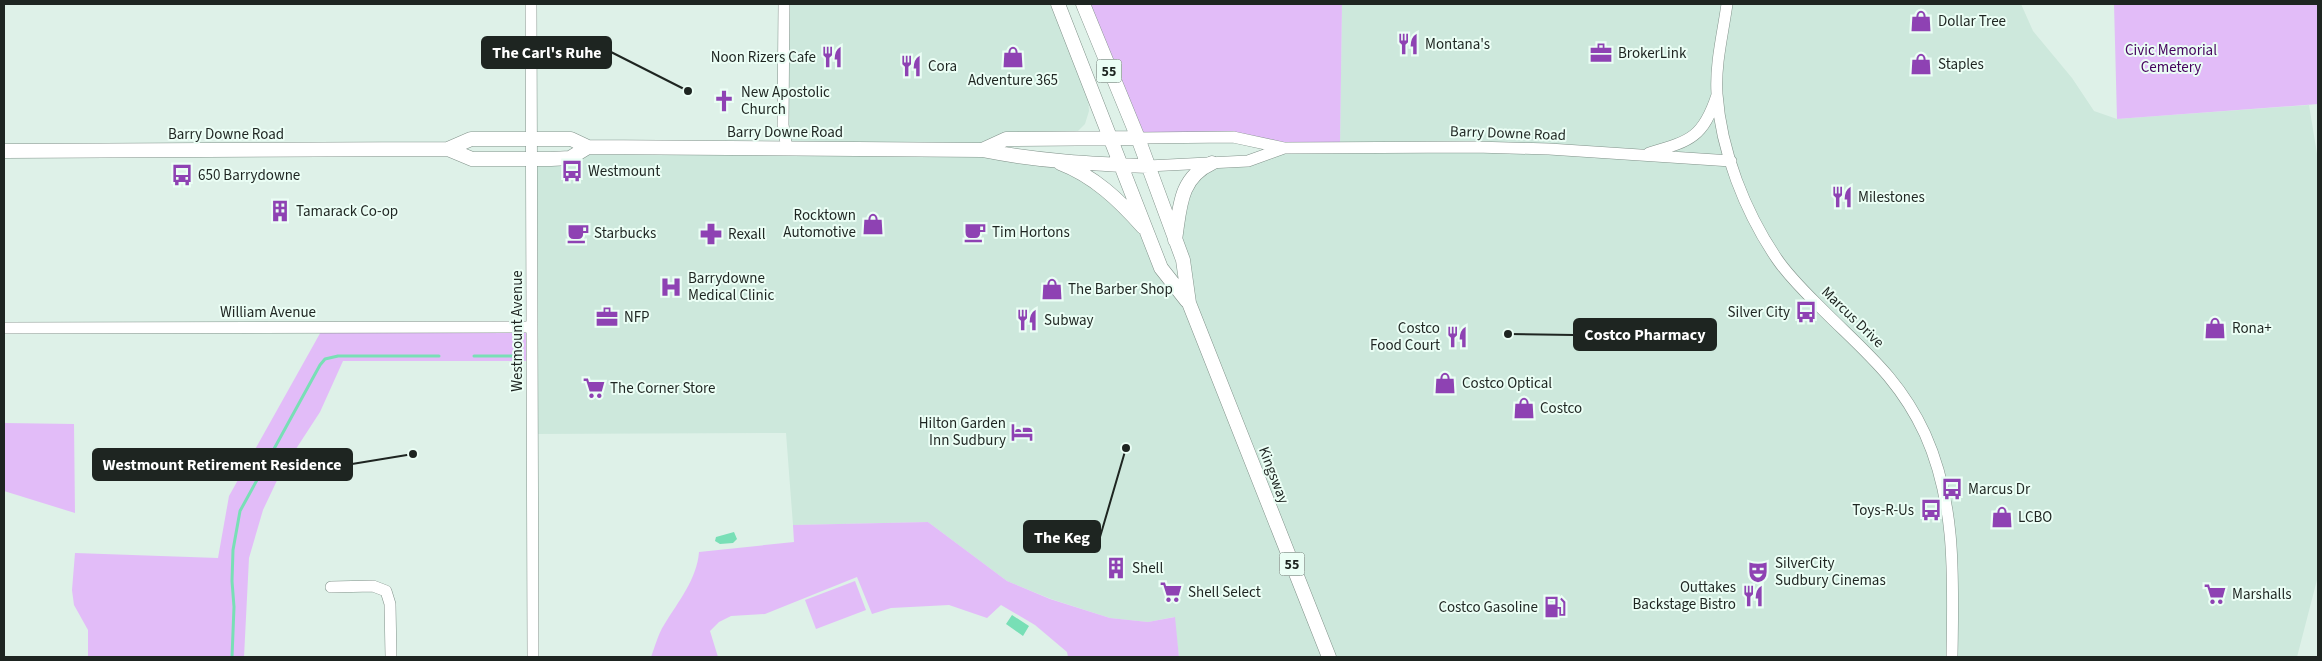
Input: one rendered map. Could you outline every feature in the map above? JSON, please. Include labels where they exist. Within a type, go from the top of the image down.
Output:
[{"type":"main road","name":"Kingsway","points":[[1058,4],[1162,268],[1189,303]]},
{"type":"main road","name":"Kingsway","points":[[1083,4],[1138,138],[1175,240],[1182,260],[1189,303],[1329,657]]},
{"type":"main road","name":"Barry Downe Road","points":[[982,150],[1006,139],[1138,138]]},
{"type":"main road","name":"Barry Downe Road","points":[[448,149],[471,139],[571,139],[588,147],[982,150],[1009,155],[1148,166]]},
{"type":"main road","name":"Barry Downe Road","points":[[4,151],[448,149],[472,158],[570,158],[588,147]]},
{"type":"main road","points":[[1045,158],[1076,170],[1098,184],[1117,199],[1149,234]]},
{"type":"main road","points":[[1175,240],[1181,202],[1189,180],[1202,168],[1212,163]]},
{"type":"street","name":"Westmount Avenue","points":[[530,4],[534,657]]},
{"type":"street","points":[[784,4],[783,125],[787,149]]},
{"type":"street","name":"Marcus Drive","points":[[1726,4],[1720,48],[1717,93],[1730,161],[1741,193],[1764,238],[1791,277],[1883,368],[1904,396],[1925,434],[1941,477],[1950,521],[1952,545],[1952,657]]},
{"type":"street","points":[[1640,155],[1688,141],[1698,133],[1708,119],[1717,93]]},
{"type":"street","name":"Barry Downe Road","points":[[1138,138],[1234,137],[1284,148],[1475,147],[1730,161]]},
{"type":"street","name":"Barry Downe Road","points":[[1148,166],[1248,161],[1284,148]]},
{"type":"street","name":"William Avenue","points":[[4,328],[531,327]]},
{"type":"street","points":[[331,587],[373,586],[386,591],[389,596],[391,657]]},
{"type":"shaded area","points":[[782,4],[1050,4],[1067,46],[1087,80],[1089,111],[1085,124],[1077,132],[1006,138],[983,150],[1045,158],[1117,199],[1189,302],[1176,240],[1182,202],[1212,163],[1284,148],[1340,147],[1342,4],[2021,4],[2033,31],[2072,78],[2094,111],[2117,119],[2309,105],[2318,160],[2318,576],[2297,657],[1179,657],[1174,617],[1148,622],[1110,618],[1051,599],[1007,581],[928,522],[793,525],[786,433],[533,434],[532,159],[588,147],[783,150]]},
{"type":"shaded area","points":[[734,532],[737,539],[733,543],[720,544],[715,541],[716,537]]},
{"type":"shaded area","points":[[1012,615],[1029,626],[1023,636],[1006,624]]},
{"type":"green space","points":[[1084,4],[1342,4],[1340,147],[1284,148],[1233,137],[1138,138]]},
{"type":"green space","name":"Civic Memorial Cemetery","points":[[2114,4],[2318,4],[2318,104],[2117,119]]},
{"type":"green space","points":[[533,327],[533,361],[343,361],[320,412],[281,472],[263,510],[249,558],[244,657],[88,657],[88,630],[74,605],[72,590],[75,553],[218,558],[229,496],[323,328]]},
{"type":"green space","points":[[4,423],[74,424],[75,513],[4,491]]},
{"type":"green space","points":[[928,522],[1007,581],[1050,599],[1110,618],[1148,622],[1175,617],[1179,657],[1068,657],[1067,652],[1035,625],[1001,605],[987,618],[949,605],[891,608],[872,614],[857,577],[765,614],[731,616],[719,622],[710,631],[718,657],[651,657],[658,636],[691,581],[699,552],[794,542],[793,525]]},
{"type":"green space","points":[[855,581],[866,610],[816,629],[805,600]]},
{"type":"waterway","points":[[232,657],[234,607],[232,581],[233,550],[240,511],[320,365],[325,359],[338,356],[439,356]]},
{"type":"waterway","points":[[474,356],[514,356]]},
{"type":"place","name":"Dollar Tree","points":[[1921,21]]},
{"type":"place","name":"Montana's","points":[[1408,44]]},
{"type":"place","name":"BrokerLink","points":[[1601,53]]},
{"type":"place","name":"Noon Rizers Cafe","points":[[832,57]]},
{"type":"place","name":"Adventure 365","points":[[1013,57]]},
{"type":"place","name":"Staples","points":[[1921,64]]},
{"type":"place","name":"Cora","points":[[911,66]]},
{"type":"place","name":"The Carl's Ruhe","points":[[688,91]]},
{"type":"place","name":"New Apostolic Church","points":[[724,101]]},
{"type":"place","name":"Westmount","points":[[572,171]]},
{"type":"place","name":"650 Barrydowne","points":[[182,175]]},
{"type":"place","name":"Milestones","points":[[1842,197]]},
{"type":"place","name":"Tamarack Co-op","points":[[280,211]]},
{"type":"place","name":"Rocktown Automotive","points":[[873,224]]},
{"type":"place","name":"Tim Hortons","points":[[975,232]]},
{"type":"place","name":"Starbucks","points":[[578,233]]},
{"type":"place","name":"Rexall","points":[[711,234]]},
{"type":"place","name":"Barrydowne Medical Clinic","points":[[671,287]]},
{"type":"place","name":"The Barber Shop","points":[[1052,289]]},
{"type":"place","name":"Silver City","points":[[1806,312]]},
{"type":"place","name":"NFP","points":[[607,317]]},
{"type":"place","name":"Subway","points":[[1027,320]]},
{"type":"place","name":"Rona+","points":[[2215,328]]},
{"type":"place","name":"Costco Pharmacy","points":[[1508,334]]},
{"type":"place","name":"Costco Food Court","points":[[1457,337]]},
{"type":"place","name":"Costco Optical","points":[[1445,383]]},
{"type":"place","name":"The Corner Store","points":[[594,388]]},
{"type":"place","name":"Costco","points":[[1524,408]]},
{"type":"place","name":"Hilton Garden Inn Sudbury","points":[[1022,432]]},
{"type":"place","name":"The Keg","points":[[1126,448]]},
{"type":"place","name":"Westmount Retirement Residence","points":[[413,454]]},
{"type":"place","name":"Marcus Dr","points":[[1952,489]]},
{"type":"place","name":"Toys-R-Us","points":[[1931,510]]},
{"type":"place","name":"LCBO","points":[[2002,517]]},
{"type":"place","name":"Shell","points":[[1116,568]]},
{"type":"place","name":"SilverCity Sudbury Cinemas","points":[[1758,572]]},
{"type":"place","name":"Shell Select","points":[[1171,592]]},
{"type":"place","name":"Marshalls","points":[[2215,594]]},
{"type":"place","name":"Outtakes Backstage Bistro","points":[[1753,596]]},
{"type":"place","name":"Costco Gasoline","points":[[1555,607]]}]
